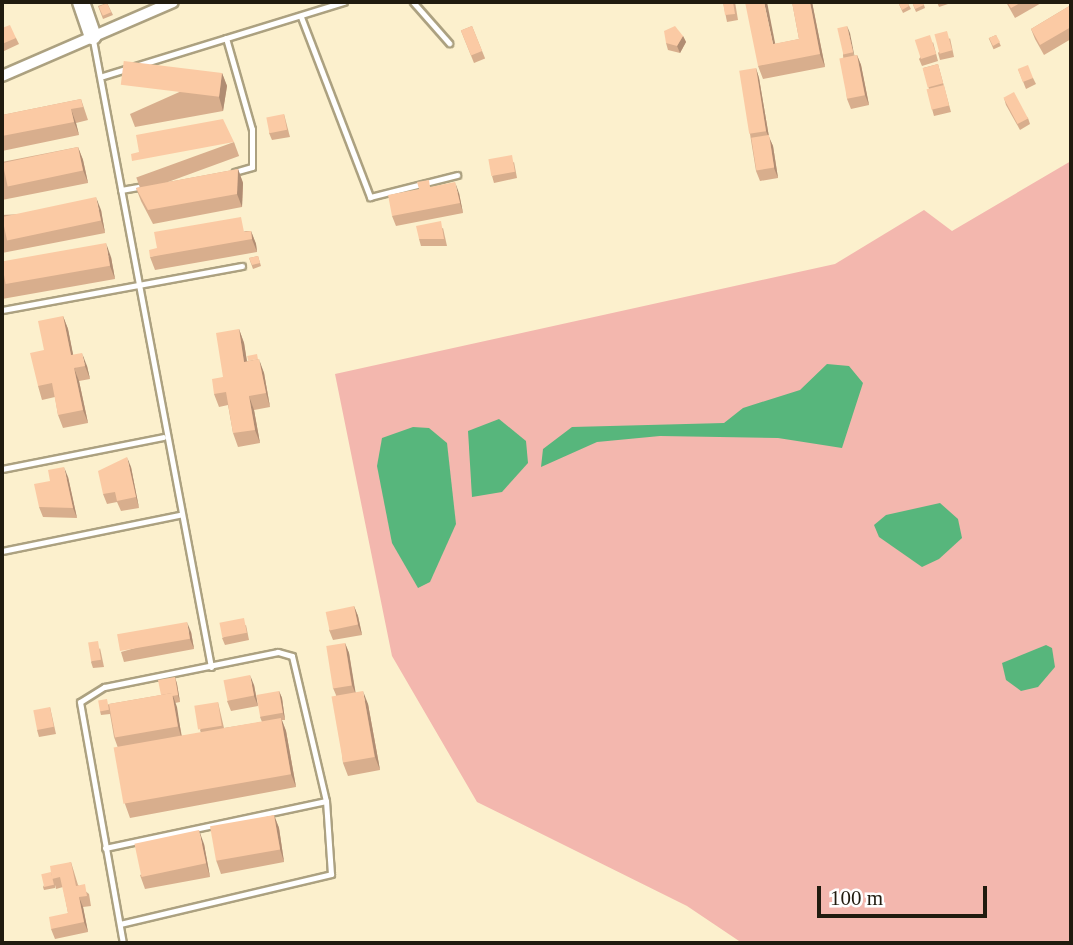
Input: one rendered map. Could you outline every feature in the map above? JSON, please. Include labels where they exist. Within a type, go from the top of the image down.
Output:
[{"type":"street","points":[[81,2],[93,36]]},
{"type":"street","points":[[2,76],[173,2]]},
{"type":"lane","points":[[103,76],[344,2]]},
{"type":"lane","points":[[413,2],[449,43]]},
{"type":"lane","points":[[301,17],[370,197],[457,175]]},
{"type":"lane","points":[[93,36],[103,76],[163,437],[211,667]]},
{"type":"lane","points":[[219,175],[252,167],[251,129],[226,38]]},
{"type":"lane","points":[[121,190],[170,182]]},
{"type":"lane","points":[[2,310],[242,266]]},
{"type":"lane","points":[[2,469],[163,437]]},
{"type":"lane","points":[[2,551],[179,515]]},
{"type":"lane","points":[[120,924],[331,874],[326,801],[296,661],[278,652],[104,687],[80,702],[123,943]]},
{"type":"lane","points":[[105,848],[326,801]]},
{"type":"shaded area","points":[[1071,161],[1071,943],[742,943],[687,906],[477,802],[392,656],[335,374],[835,264],[924,210],[952,231]]},
{"type":"shaded area","points":[[827,364],[849,366],[863,383],[842,448],[778,438],[660,436],[597,442],[541,467],[543,449],[572,427],[724,423],[743,408],[800,390]]},
{"type":"shaded area","points":[[499,419],[526,441],[528,463],[502,492],[472,497],[468,431]]},
{"type":"shaded area","points":[[413,427],[429,428],[447,443],[456,524],[430,582],[418,588],[392,543],[377,466],[382,438]]},
{"type":"shaded area","points":[[940,503],[958,519],[962,538],[939,559],[922,567],[879,537],[874,525],[886,515]]},
{"type":"shaded area","points":[[1046,645],[1052,648],[1055,667],[1038,687],[1021,691],[1006,680],[1002,663]]},
{"type":"building","points":[[723,2],[733,2],[735,14],[725,15]]},
{"type":"building","points":[[745,2],[764,2],[773,44],[799,39],[792,2],[810,2],[820,54],[758,66]]},
{"type":"building","points":[[898,2],[907,2],[909,6],[902,10]]},
{"type":"building","points":[[912,2],[923,2],[924,5],[915,9]]},
{"type":"building","points":[[1007,2],[1022,2],[1011,8]]},
{"type":"building","points":[[107,3],[111,12],[103,16],[99,7]]},
{"type":"building","points":[[1071,5],[1071,27],[1040,45],[1031,29]]},
{"type":"building","points":[[10,25],[16,38],[2,44],[2,28]]},
{"type":"building","points":[[472,26],[482,51],[471,56],[461,30]]},
{"type":"building","points":[[675,26],[683,36],[677,46],[666,43],[664,31]]},
{"type":"building","points":[[847,26],[853,52],[843,55],[837,28]]},
{"type":"building","points":[[947,31],[952,50],[940,54],[934,34]]},
{"type":"building","points":[[930,35],[936,54],[921,59],[915,40]]},
{"type":"building","points":[[996,35],[1000,42],[993,46],[989,38]]},
{"type":"building","points":[[857,55],[865,95],[847,99],[839,58]]},
{"type":"building","points":[[124,61],[222,73],[219,97],[121,85]]},
{"type":"building","points":[[938,64],[943,83],[928,87],[923,68]]},
{"type":"building","points":[[1028,65],[1033,78],[1023,82],[1018,69]]},
{"type":"building","points":[[756,68],[766,131],[749,134],[739,71]]},
{"type":"building","points":[[944,85],[949,105],[932,110],[927,89]]},
{"type":"building","points":[[1014,92],[1028,118],[1017,124],[1003,98]]},
{"type":"building","points":[[81,99],[83,107],[71,109],[74,122],[2,136],[2,115]]},
{"type":"building","points":[[284,114],[287,130],[269,133],[266,117]]},
{"type":"building","points":[[223,119],[234,142],[132,161],[131,154],[139,152],[136,135]]},
{"type":"building","points":[[769,135],[774,168],[756,170],[751,138]]},
{"type":"building","points":[[78,147],[83,170],[8,186],[3,163]]},
{"type":"building","points":[[512,155],[515,172],[491,176],[488,159]]},
{"type":"building","points":[[238,169],[237,194],[148,210],[136,188]]},
{"type":"building","points":[[429,180],[430,187],[455,182],[460,203],[392,216],[388,195],[419,189],[417,182]]},
{"type":"building","points":[[96,197],[101,220],[7,240],[2,217]]},
{"type":"building","points":[[241,217],[244,232],[251,231],[252,239],[150,257],[149,250],[157,248],[154,232]]},
{"type":"building","points":[[441,221],[444,239],[419,239],[416,226]]},
{"type":"building","points":[[106,243],[110,266],[6,284],[2,261]]},
{"type":"building","points":[[258,256],[260,263],[252,265],[249,258]]},
{"type":"building","points":[[63,316],[71,355],[82,353],[85,366],[74,368],[83,410],[58,415],[52,383],[38,386],[30,353],[44,350],[38,321]]},
{"type":"building","points":[[239,329],[244,362],[259,359],[266,393],[249,396],[255,430],[233,433],[226,392],[214,394],[212,379],[223,377],[216,333]]},
{"type":"building","points":[[257,354],[258,359],[248,361],[247,356]]},
{"type":"building","points":[[127,457],[136,497],[117,501],[115,492],[103,494],[98,471]]},
{"type":"building","points":[[64,467],[73,508],[39,507],[34,484],[50,481],[48,470]]},
{"type":"building","points":[[354,606],[358,625],[330,631],[326,612]]},
{"type":"building","points":[[244,618],[247,633],[222,637],[219,623]]},
{"type":"building","points":[[187,622],[190,639],[120,651],[117,634]]},
{"type":"building","points":[[98,641],[101,660],[91,661],[88,643]]},
{"type":"building","points":[[345,643],[352,685],[333,688],[326,646]]},
{"type":"building","points":[[250,675],[254,696],[228,701],[223,680]]},
{"type":"building","points":[[175,677],[178,695],[161,695],[158,680]]},
{"type":"building","points":[[279,691],[283,713],[260,717],[256,695]]},
{"type":"building","points":[[363,691],[375,757],[343,763],[331,697]]},
{"type":"building","points":[[172,693],[178,726],[115,738],[109,704]]},
{"type":"building","points":[[107,699],[109,710],[100,711],[98,701]]},
{"type":"building","points":[[218,702],[222,726],[198,729],[194,706]]},
{"type":"building","points":[[50,707],[54,727],[37,730],[33,710]]},
{"type":"building","points":[[281,718],[291,774],[123,804],[114,748]]},
{"type":"building","points":[[274,815],[280,849],[216,861],[210,826]]},
{"type":"building","points":[[199,830],[206,863],[142,877],[134,844]]},
{"type":"building","points":[[71,862],[76,886],[85,884],[87,896],[79,897],[84,922],[51,929],[49,917],[68,913],[60,877],[52,879],[50,866]]},
{"type":"building","points":[[51,872],[54,885],[44,887],[41,874]]}]
